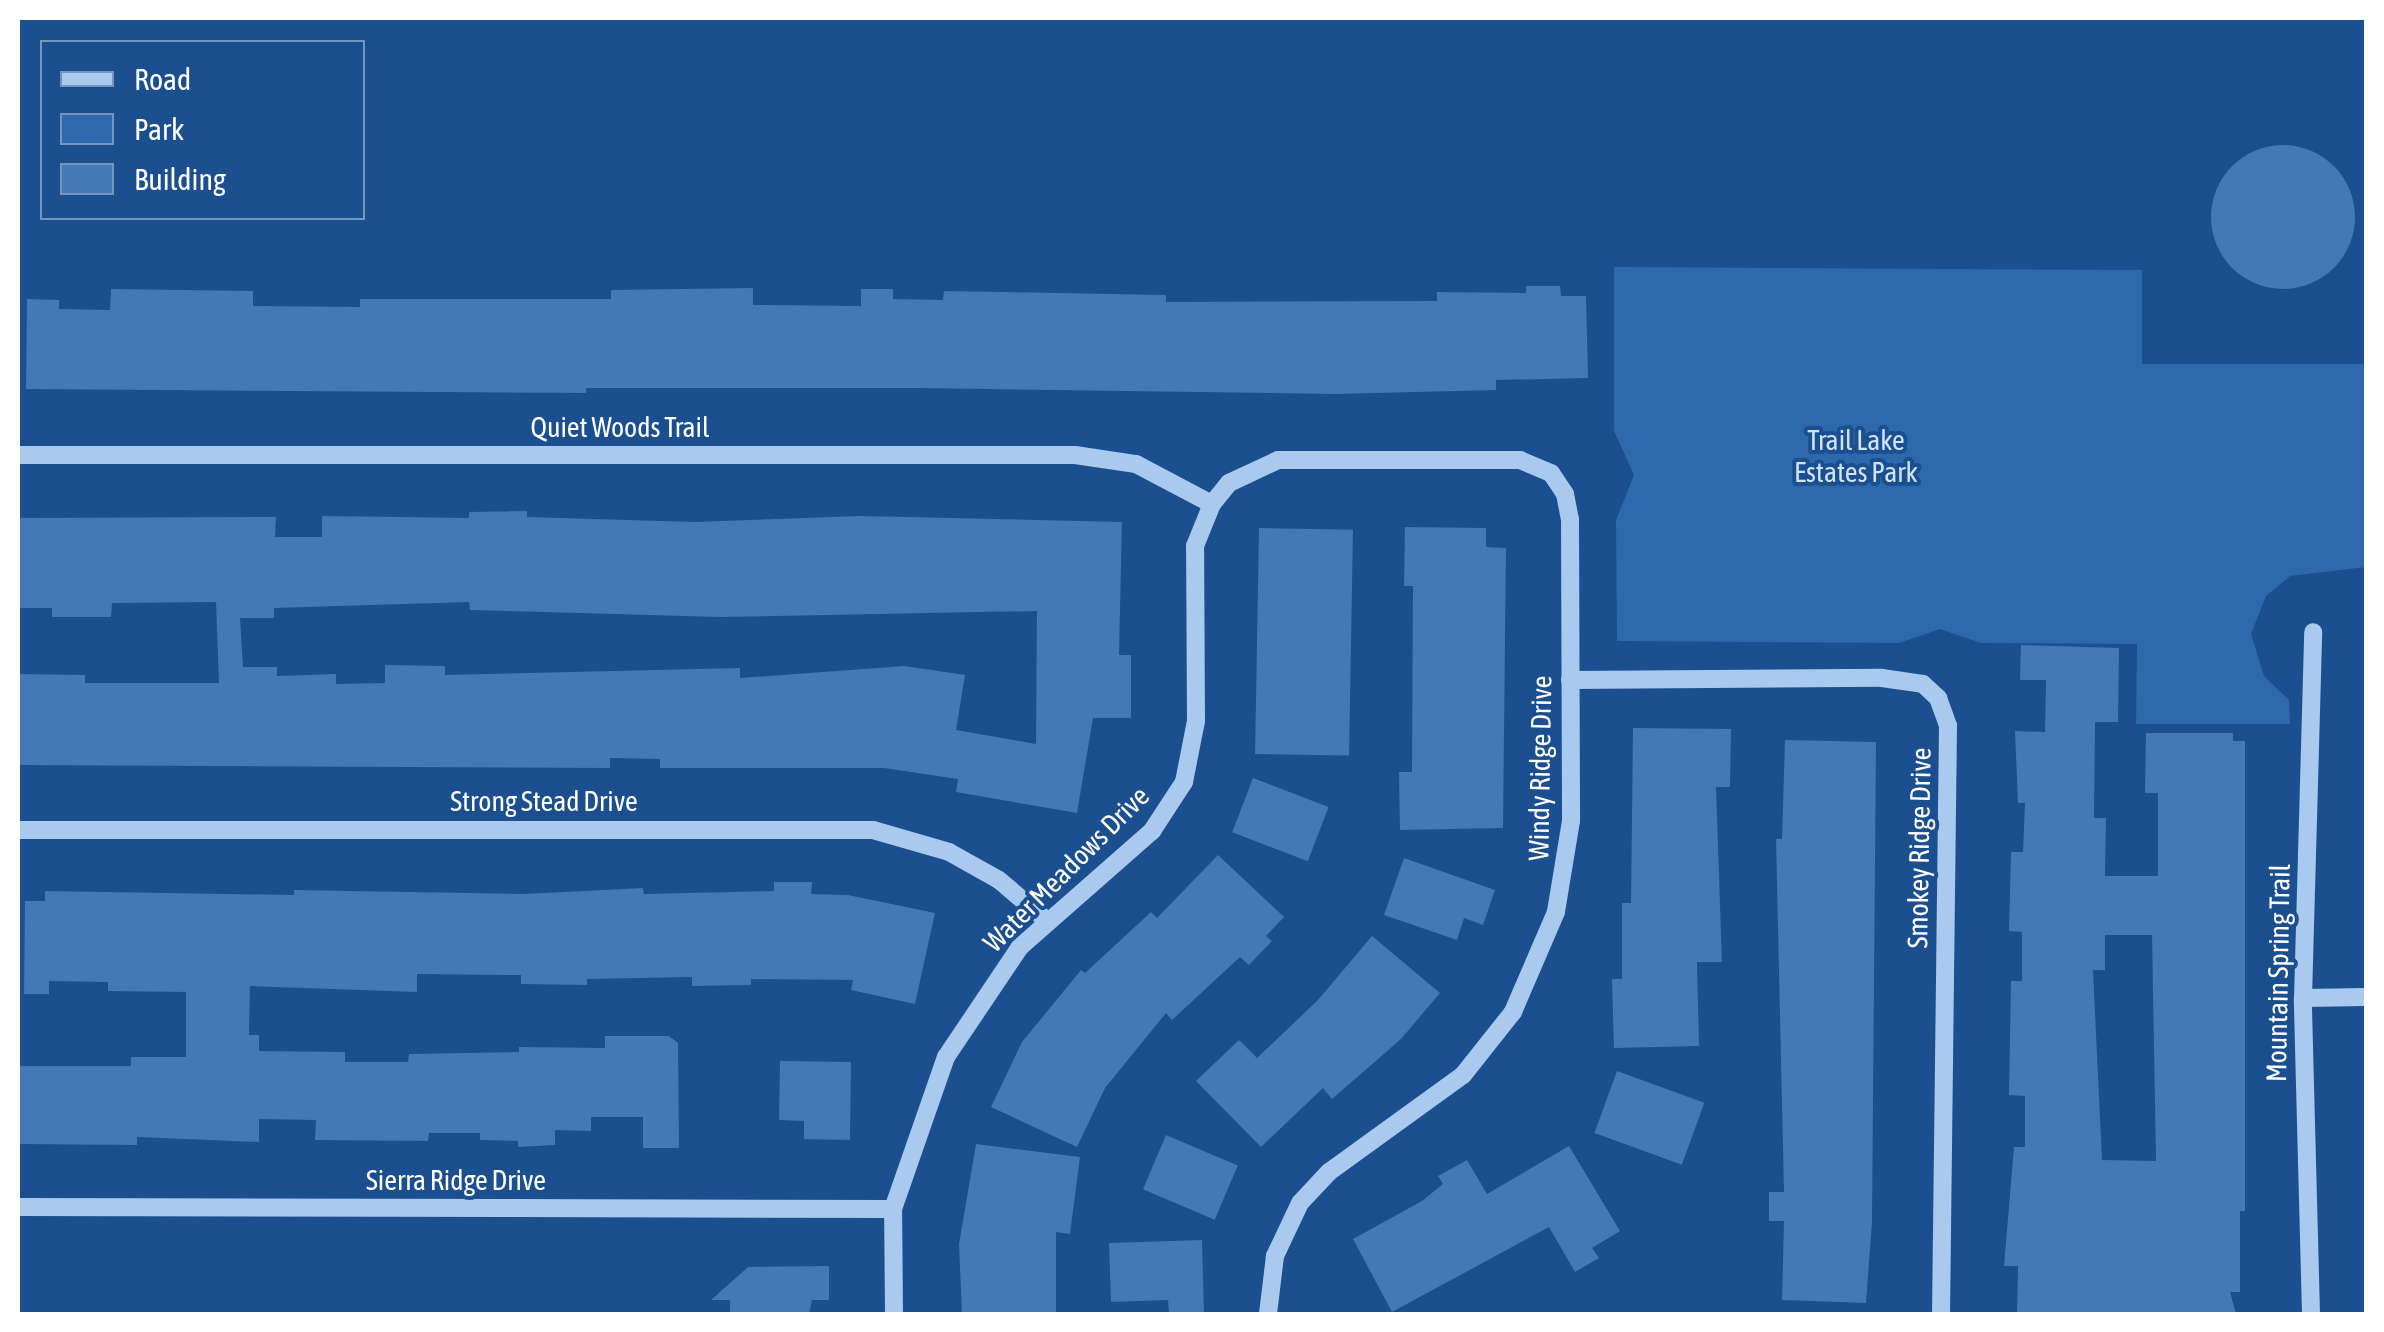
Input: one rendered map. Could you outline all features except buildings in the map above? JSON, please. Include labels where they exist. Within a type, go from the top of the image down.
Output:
[{"type":"street","name":"Quiet Woods Trail","points":[[18,456],[1075,455],[1136,464],[1212,504]]},
{"type":"street","name":"Water Meadows Drive","points":[[894,1314],[894,1208],[946,1057],[996,978],[1046,920],[1152,831],[1184,782],[1196,721],[1195,546],[1212,504],[1253,469],[1304,457],[1490,457],[1551,473]]},
{"type":"street","name":"Windy Ridge Drive","points":[[1268,1314],[1275,1256],[1300,1203],[1328,1172],[1463,1075],[1530,980],[1556,912],[1568,850],[1570,520],[1565,494],[1551,473]]},
{"type":"street","name":"Mountain Spring Trail","points":[[2311,1314],[2303,998],[2312,632]]},
{"type":"street","name":"Smokey Ridge Drive","points":[[1570,680],[1882,678],[1923,684],[1938,698],[1948,726],[1941,1314]]},
{"type":"street","name":"Strong Stead Drive","points":[[18,830],[874,830],[949,852],[999,880],[1046,920]]},
{"type":"street","points":[[2303,998],[2366,998]]},
{"type":"street","name":"Sierra Ridge Drive","points":[[18,1207],[894,1208]]},
{"type":"green space","name":"Trail Lake Estates Park","points":[[1614,267],[2142,270],[2142,364],[2366,364],[2366,567],[2290,576],[2266,596],[2251,634],[2264,676],[2289,700],[2290,724],[2136,724],[2137,644],[1981,643],[1940,629],[1899,643],[1617,641],[1616,520],[1634,475],[1614,431]]}]
